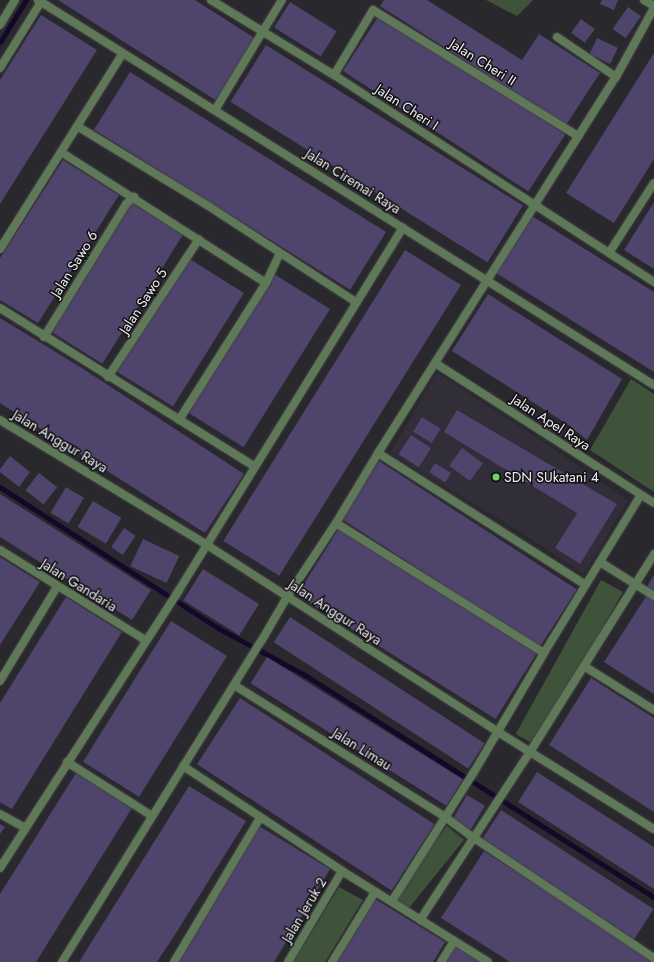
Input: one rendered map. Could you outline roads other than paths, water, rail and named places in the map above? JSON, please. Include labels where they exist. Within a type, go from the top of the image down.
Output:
[{"type":"street","points":[[0,25],[15,0]]},
{"type":"street","name":"Jalan Cheri I","points":[[211,0],[334,75],[654,282]]},
{"type":"street","points":[[215,110],[282,0]]},
{"type":"street","points":[[62,962],[262,640],[287,597],[336,523],[378,453],[616,76],[654,7],[644,0]]},
{"type":"street","points":[[0,68],[40,1]]},
{"type":"street","name":"Jalan Ciremai Raya","points":[[40,1],[654,385]]},
{"type":"street","name":"Jalan Cheri II","points":[[334,75],[373,10],[578,136]]},
{"type":"street","points":[[557,37],[616,76]]},
{"type":"street","points":[[0,250],[123,53]]},
{"type":"street","points":[[77,126],[210,207],[356,302]]},
{"type":"street","points":[[61,152],[134,197],[266,283]]},
{"type":"street","points":[[609,253],[654,183]]},
{"type":"street","name":"Jalan Sawo 6","points":[[44,337],[126,204],[134,197]]},
{"type":"street","points":[[0,868],[145,640],[179,590],[254,466],[403,228]]},
{"type":"street","name":"Jalan Sawo 5","points":[[108,376],[199,239]]},
{"type":"street","points":[[179,420],[266,283],[280,253]]},
{"type":"street","points":[[0,308],[44,337],[254,466]]},
{"type":"street","name":"Jalan Apel Raya","points":[[435,363],[654,503]]},
{"type":"street","name":"Jalan Anggur Raya","points":[[0,420],[207,545],[498,732],[654,829]]},
{"type":"street","points":[[378,453],[586,586]]},
{"type":"street","points":[[392,902],[474,772],[544,653],[641,494]]},
{"type":"street","points":[[336,523],[544,653]]},
{"type":"street","name":"Jalan Gandaria","points":[[0,550],[57,587],[145,640]]},
{"type":"street","points":[[420,920],[530,752],[654,554]]},
{"type":"street","points":[[600,562],[654,596]]},
{"type":"street","points":[[0,681],[57,587]]},
{"type":"street","points":[[584,666],[654,710]]},
{"type":"street","name":"Jalan Limau","points":[[234,685],[445,816],[474,838],[654,958]]},
{"type":"street","points":[[67,762],[152,816]]},
{"type":"street","points":[[183,766],[342,871],[488,962]]},
{"type":"street","points":[[0,814],[25,828]]},
{"type":"street","points":[[174,962],[260,818]]},
{"type":"street","name":"Jalan Jeruk 2","points":[[288,962],[342,871]]},
{"type":"street","points":[[332,962],[375,892]]},
{"type":"street","points":[[441,962],[454,941]]},
{"type":"waterway","points":[[0,42],[26,0]]},
{"type":"waterway","points":[[0,487],[218,628],[305,675],[654,897]]},
{"type":"place","name":"SDN SUkatani 4","points":[[496,477]]}]
